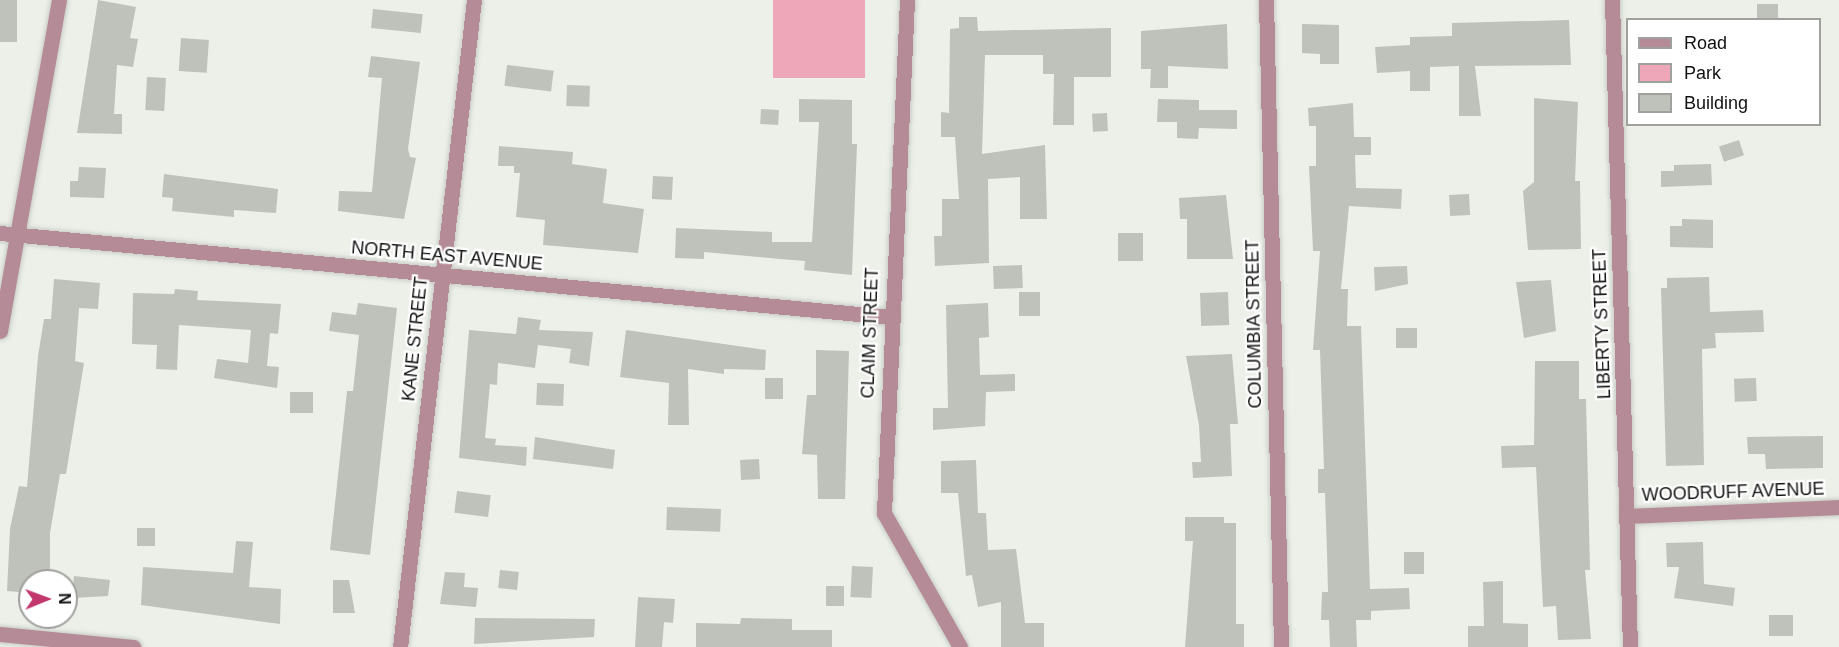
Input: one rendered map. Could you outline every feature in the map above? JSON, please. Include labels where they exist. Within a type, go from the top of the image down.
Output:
[{"type":"street","points":[[0,331],[59,0]]},
{"type":"street","name":"KANE STREET","points":[[400,647],[474,0]]},
{"type":"street","name":"CLAIM STREET","points":[[907,0],[890,317],[884,513],[960,647]]},
{"type":"street","name":"COLUMBIA STREET","points":[[1266,0],[1281,647]]},
{"type":"street","name":"LIBERTY STREET","points":[[1612,0],[1630,647]]},
{"type":"street","name":"NORTH EAST AVENUE","points":[[0,233],[890,317]]},
{"type":"street","name":"WOODRUFF AVENUE","points":[[1628,516],[1839,507]]},
{"type":"street","points":[[0,634],[133,647]]},
{"type":"green space","points":[[773,0],[865,0],[865,78],[773,78]]},
{"type":"building","points":[[0,0],[17,0],[17,42],[0,42]]},
{"type":"building","points":[[98,0],[136,7],[130,38],[138,39],[133,67],[117,65],[114,114],[122,114],[122,134],[77,133]]},
{"type":"building","points":[[1757,4],[1778,4],[1778,18],[1757,18]]},
{"type":"building","points":[[373,9],[423,14],[421,33],[371,28]]},
{"type":"building","points":[[959,17],[977,17],[978,31],[1111,28],[1111,77],[1074,77],[1074,125],[1053,125],[1054,74],[1043,74],[1043,55],[985,55],[982,154],[1045,145],[1047,219],[1020,219],[1020,177],[988,179],[989,263],[935,266],[934,236],[942,236],[942,199],[959,199],[955,137],[941,137],[941,112],[949,113],[950,29],[959,28]]},
{"type":"building","points":[[1569,20],[1571,65],[1475,66],[1481,116],[1459,116],[1459,66],[1430,67],[1430,91],[1410,91],[1410,71],[1377,73],[1375,47],[1410,45],[1410,37],[1452,36],[1452,23]]},
{"type":"building","points":[[1227,24],[1228,69],[1168,66],[1168,88],[1150,88],[1151,69],[1141,69],[1141,31]]},
{"type":"building","points":[[1302,24],[1339,25],[1339,64],[1320,64],[1320,54],[1302,53]]},
{"type":"building","points":[[181,38],[209,40],[207,73],[179,71]]},
{"type":"building","points":[[371,56],[420,62],[408,149],[410,157],[416,158],[404,219],[338,211],[339,191],[372,192],[382,78],[368,77]]},
{"type":"building","points":[[507,65],[554,71],[551,92],[504,86]]},
{"type":"building","points":[[147,77],[166,78],[164,111],[145,110]]},
{"type":"building","points":[[567,85],[590,86],[589,107],[566,106]]},
{"type":"building","points":[[1534,98],[1578,102],[1575,181],[1580,181],[1581,249],[1528,250],[1523,191],[1534,182]]},
{"type":"building","points":[[799,99],[852,100],[852,144],[857,144],[852,275],[804,270],[805,261],[704,252],[704,259],[675,258],[676,228],[772,232],[772,242],[812,242],[819,122],[799,122]]},
{"type":"building","points":[[1158,99],[1199,100],[1199,110],[1237,110],[1237,129],[1199,128],[1198,139],[1177,138],[1177,122],[1157,122]]},
{"type":"building","points":[[1353,103],[1354,137],[1371,137],[1371,155],[1355,155],[1356,188],[1402,189],[1401,209],[1349,206],[1341,289],[1348,289],[1347,326],[1361,326],[1370,589],[1409,588],[1410,609],[1371,611],[1371,620],[1356,620],[1357,647],[1330,647],[1329,620],[1321,620],[1322,592],[1328,592],[1327,552],[1325,493],[1318,493],[1318,469],[1324,469],[1320,350],[1313,350],[1320,251],[1313,251],[1309,166],[1316,166],[1316,126],[1309,126],[1308,108]]},
{"type":"building","points":[[761,109],[779,110],[778,125],[760,124]]},
{"type":"building","points":[[1107,113],[1108,131],[1093,132],[1092,114]]},
{"type":"building","points":[[1739,140],[1744,155],[1724,162],[1719,146]]},
{"type":"building","points":[[499,146],[573,152],[572,164],[607,169],[603,203],[644,209],[638,253],[543,245],[545,220],[516,217],[520,173],[514,173],[514,166],[498,166]]},
{"type":"building","points":[[1711,164],[1712,185],[1661,187],[1661,171],[1674,171],[1674,165]]},
{"type":"building","points":[[79,167],[106,168],[104,198],[70,197],[70,181],[78,181]]},
{"type":"building","points":[[164,174],[278,189],[276,213],[234,210],[234,217],[172,211],[173,198],[162,197]]},
{"type":"building","points":[[653,176],[673,177],[672,200],[652,199]]},
{"type":"building","points":[[1469,194],[1470,215],[1450,216],[1449,195]]},
{"type":"building","points":[[1226,195],[1233,259],[1187,259],[1187,219],[1180,219],[1179,198]]},
{"type":"building","points":[[1682,219],[1713,220],[1713,248],[1670,247],[1670,226],[1682,226]]},
{"type":"building","points":[[1118,233],[1143,233],[1143,261],[1118,261]]},
{"type":"building","points":[[1022,265],[1023,288],[994,289],[993,266]]},
{"type":"building","points":[[1407,266],[1408,284],[1375,291],[1374,267]]},
{"type":"building","points":[[1709,277],[1710,312],[1763,310],[1764,332],[1715,333],[1716,348],[1702,349],[1704,465],[1666,466],[1661,288],[1667,288],[1667,278]]},
{"type":"building","points":[[54,279],[100,283],[98,309],[79,308],[75,361],[84,363],[66,474],[60,474],[50,533],[50,569],[18,569],[18,592],[7,591],[10,529],[19,486],[27,487],[38,356],[44,319],[51,319]]},
{"type":"building","points":[[1551,280],[1556,331],[1524,338],[1516,282]]},
{"type":"building","points":[[175,289],[198,291],[197,300],[281,304],[278,334],[270,333],[267,366],[279,367],[277,388],[214,378],[217,359],[248,363],[251,330],[179,325],[177,370],[156,369],[157,345],[132,344],[133,293],[174,294]]},
{"type":"building","points":[[1019,292],[1040,292],[1040,316],[1019,316]]},
{"type":"building","points":[[1228,292],[1229,325],[1201,326],[1200,293]]},
{"type":"building","points":[[358,303],[397,308],[370,555],[330,550],[347,391],[353,391],[359,335],[329,331],[332,312],[356,315]]},
{"type":"building","points":[[988,303],[989,337],[979,338],[980,375],[1015,374],[1015,391],[986,392],[985,426],[933,430],[933,408],[948,408],[946,305]]},
{"type":"building","points":[[518,317],[541,320],[539,330],[593,332],[589,366],[569,363],[571,349],[538,345],[535,368],[498,363],[497,385],[490,384],[485,438],[496,439],[495,445],[527,447],[526,466],[459,458],[469,330],[516,334]]},
{"type":"building","points":[[1396,328],[1417,328],[1417,348],[1396,348]]},
{"type":"building","points":[[626,330],[766,350],[765,370],[724,369],[724,374],[688,369],[689,425],[668,425],[669,383],[620,377]]},
{"type":"building","points":[[816,350],[849,351],[845,499],[818,499],[817,455],[802,454],[807,395],[816,395]]},
{"type":"building","points":[[1232,354],[1238,424],[1230,424],[1232,476],[1193,478],[1192,462],[1201,462],[1199,425],[1186,356]]},
{"type":"building","points":[[1535,361],[1579,361],[1579,399],[1586,399],[1590,570],[1585,570],[1591,639],[1558,640],[1556,606],[1543,607],[1536,467],[1502,468],[1501,446],[1534,445]]},
{"type":"building","points":[[765,378],[783,378],[783,399],[765,399]]},
{"type":"building","points":[[1756,378],[1757,401],[1735,402],[1734,379]]},
{"type":"building","points":[[537,383],[564,384],[563,406],[536,405]]},
{"type":"building","points":[[290,392],[313,392],[313,413],[290,413]]},
{"type":"building","points":[[1823,436],[1823,468],[1766,469],[1765,454],[1748,454],[1747,437]]},
{"type":"building","points":[[535,437],[615,450],[613,469],[533,459]]},
{"type":"building","points":[[759,459],[760,479],[741,480],[740,460]]},
{"type":"building","points":[[976,460],[978,513],[986,513],[988,550],[1016,549],[1025,623],[1044,623],[1044,647],[1001,647],[1001,602],[978,607],[972,575],[966,576],[958,493],[941,493],[941,461]]},
{"type":"building","points":[[457,491],[491,495],[488,517],[454,513]]},
{"type":"building","points":[[667,507],[721,509],[720,532],[666,530]]},
{"type":"building","points":[[1185,517],[1224,517],[1224,523],[1236,523],[1236,624],[1244,624],[1244,647],[1185,647],[1193,541],[1185,541]]},
{"type":"building","points":[[137,528],[155,528],[155,546],[137,546]]},
{"type":"building","points":[[236,541],[253,542],[249,587],[281,589],[280,624],[141,605],[143,567],[233,573]]},
{"type":"building","points":[[1703,542],[1704,584],[1735,588],[1733,606],[1674,598],[1679,567],[1667,567],[1666,543]]},
{"type":"building","points":[[1404,552],[1424,552],[1424,574],[1404,574]]},
{"type":"building","points":[[852,566],[873,567],[871,598],[850,597]]},
{"type":"building","points":[[500,570],[519,572],[517,590],[498,588]]},
{"type":"building","points":[[445,572],[465,573],[464,587],[478,588],[476,607],[440,604]]},
{"type":"building","points":[[78,576],[110,580],[108,596],[78,598]]},
{"type":"building","points":[[333,580],[349,580],[355,613],[333,613]]},
{"type":"building","points":[[1503,581],[1503,623],[1528,624],[1528,647],[1468,647],[1468,626],[1484,626],[1483,582]]},
{"type":"building","points":[[826,586],[844,586],[844,606],[826,606]]},
{"type":"building","points":[[638,597],[675,599],[673,623],[664,622],[662,647],[635,647]]},
{"type":"building","points":[[1769,615],[1793,615],[1793,636],[1769,636]]},
{"type":"building","points":[[475,618],[595,619],[594,637],[474,644]]},
{"type":"building","points":[[741,618],[792,619],[792,630],[832,630],[832,647],[696,647],[696,623],[740,624]]}]
